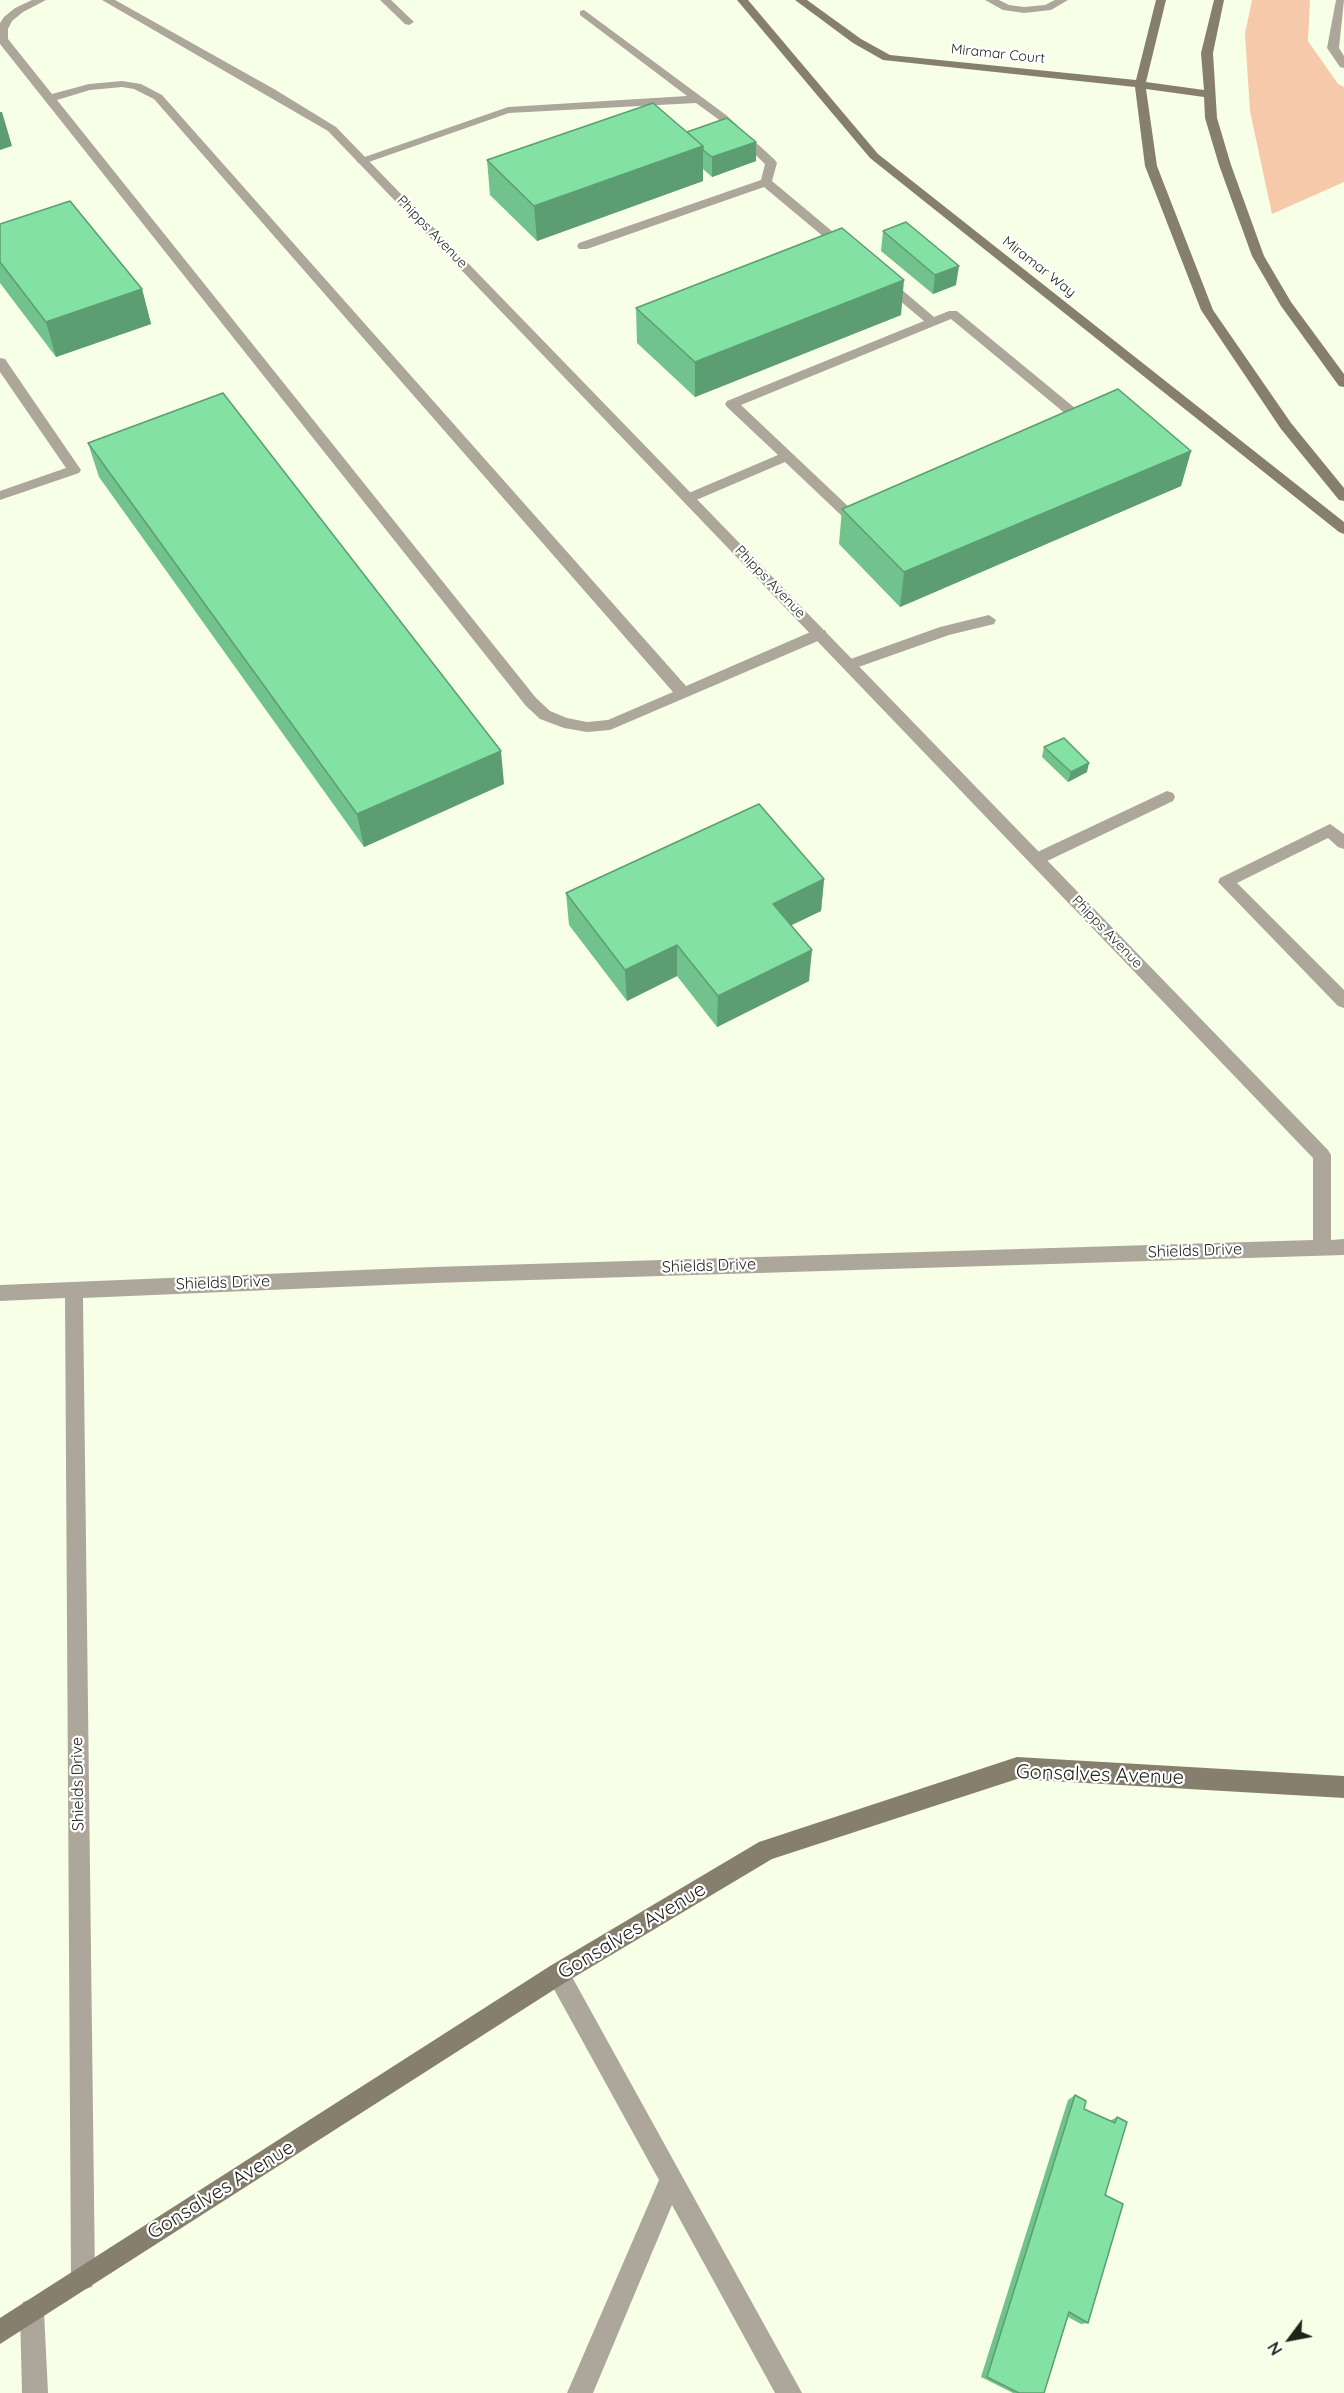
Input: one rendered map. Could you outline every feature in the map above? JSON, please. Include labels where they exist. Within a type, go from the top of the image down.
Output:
[{"type":"street","points":[[40,0],[19,9],[8,19],[2,28],[2,39],[531,702],[545,715],[564,723],[587,727],[610,725],[820,634]]},
{"type":"street","name":"Phipps Avenue","points":[[107,0],[270,91],[332,129],[1322,1155],[1322,1247]]},
{"type":"street","points":[[385,0],[409,22]]},
{"type":"street","name":"Miramar Way","points":[[742,0],[874,156],[1344,529]]},
{"type":"street","name":"Miramar Court","points":[[800,0],[856,41],[887,58],[1095,78],[1210,94]]},
{"type":"street","points":[[990,0],[1007,8],[1024,10],[1047,8],[1063,0]]},
{"type":"street","points":[[1161,0],[1140,85],[1151,166],[1207,310],[1286,426],[1344,496]]},
{"type":"street","points":[[1219,0],[1207,53],[1211,118],[1216,137],[1258,256],[1284,303],[1344,383]]},
{"type":"street","points":[[1341,0],[1333,48],[1344,65]]},
{"type":"street","points":[[584,13],[722,117],[771,162],[766,182]]},
{"type":"street","points":[[49,99],[89,87],[122,84],[137,86],[158,97],[683,693]]},
{"type":"street","points":[[362,160],[508,110],[698,99]]},
{"type":"street","points":[[766,182],[834,246],[856,258]]},
{"type":"street","points":[[583,246],[766,182]]},
{"type":"street","points":[[873,272],[933,322]]},
{"type":"street","points":[[953,314],[1076,416],[849,515],[787,456],[732,404],[953,314]]},
{"type":"street","points":[[0,362],[74,470],[0,496]]},
{"type":"street","points":[[689,498],[787,456]]},
{"type":"street","points":[[850,665],[945,631],[989,620]]},
{"type":"street","points":[[1037,859],[1167,797]]},
{"type":"street","points":[[1344,843],[1330,830],[1226,882],[1344,1001]]},
{"type":"street","name":"Shields Drive","points":[[0,1293],[445,1274],[1344,1247]]},
{"type":"street","name":"Shields Drive","points":[[74,1290],[83,2278]]},
{"type":"street","name":"Gonsalves Avenue","points":[[0,2331],[558,1974],[767,1850],[1017,1768],[1344,1787]]},
{"type":"street","points":[[558,1974],[789,2393]]},
{"type":"street","points":[[580,2393],[671,2179]]},
{"type":"street","points":[[32,2311],[35,2393]]},
{"type":"shaded area","points":[[1252,0],[1310,0],[1308,41],[1338,84],[1344,87],[1344,182],[1272,214],[1250,111],[1245,34]]},
{"type":"building","points":[[653,103],[703,146],[534,206],[487,160]]},
{"type":"building","points":[[727,118],[756,142],[712,157],[687,132]]},
{"type":"building","points":[[70,201],[142,289],[46,322],[0,262],[0,224]]},
{"type":"building","points":[[906,222],[959,266],[935,275],[883,231]]},
{"type":"building","points":[[842,228],[904,280],[695,362],[636,308]]},
{"type":"building","points":[[1118,389],[1191,451],[904,572],[842,509]]},
{"type":"building","points":[[223,393],[501,751],[357,814],[88,443]]},
{"type":"building","points":[[1064,738],[1089,763],[1071,772],[1044,747]]},
{"type":"building","points":[[759,804],[824,879],[773,904],[812,950],[718,996],[677,945],[625,970],[566,893]]},
{"type":"building","points":[[1075,2095],[1086,2101],[1084,2109],[1115,2123],[1117,2117],[1127,2122],[1105,2195],[1123,2204],[1088,2323],[1069,2312],[1044,2393],[1019,2393],[987,2377]]}]
